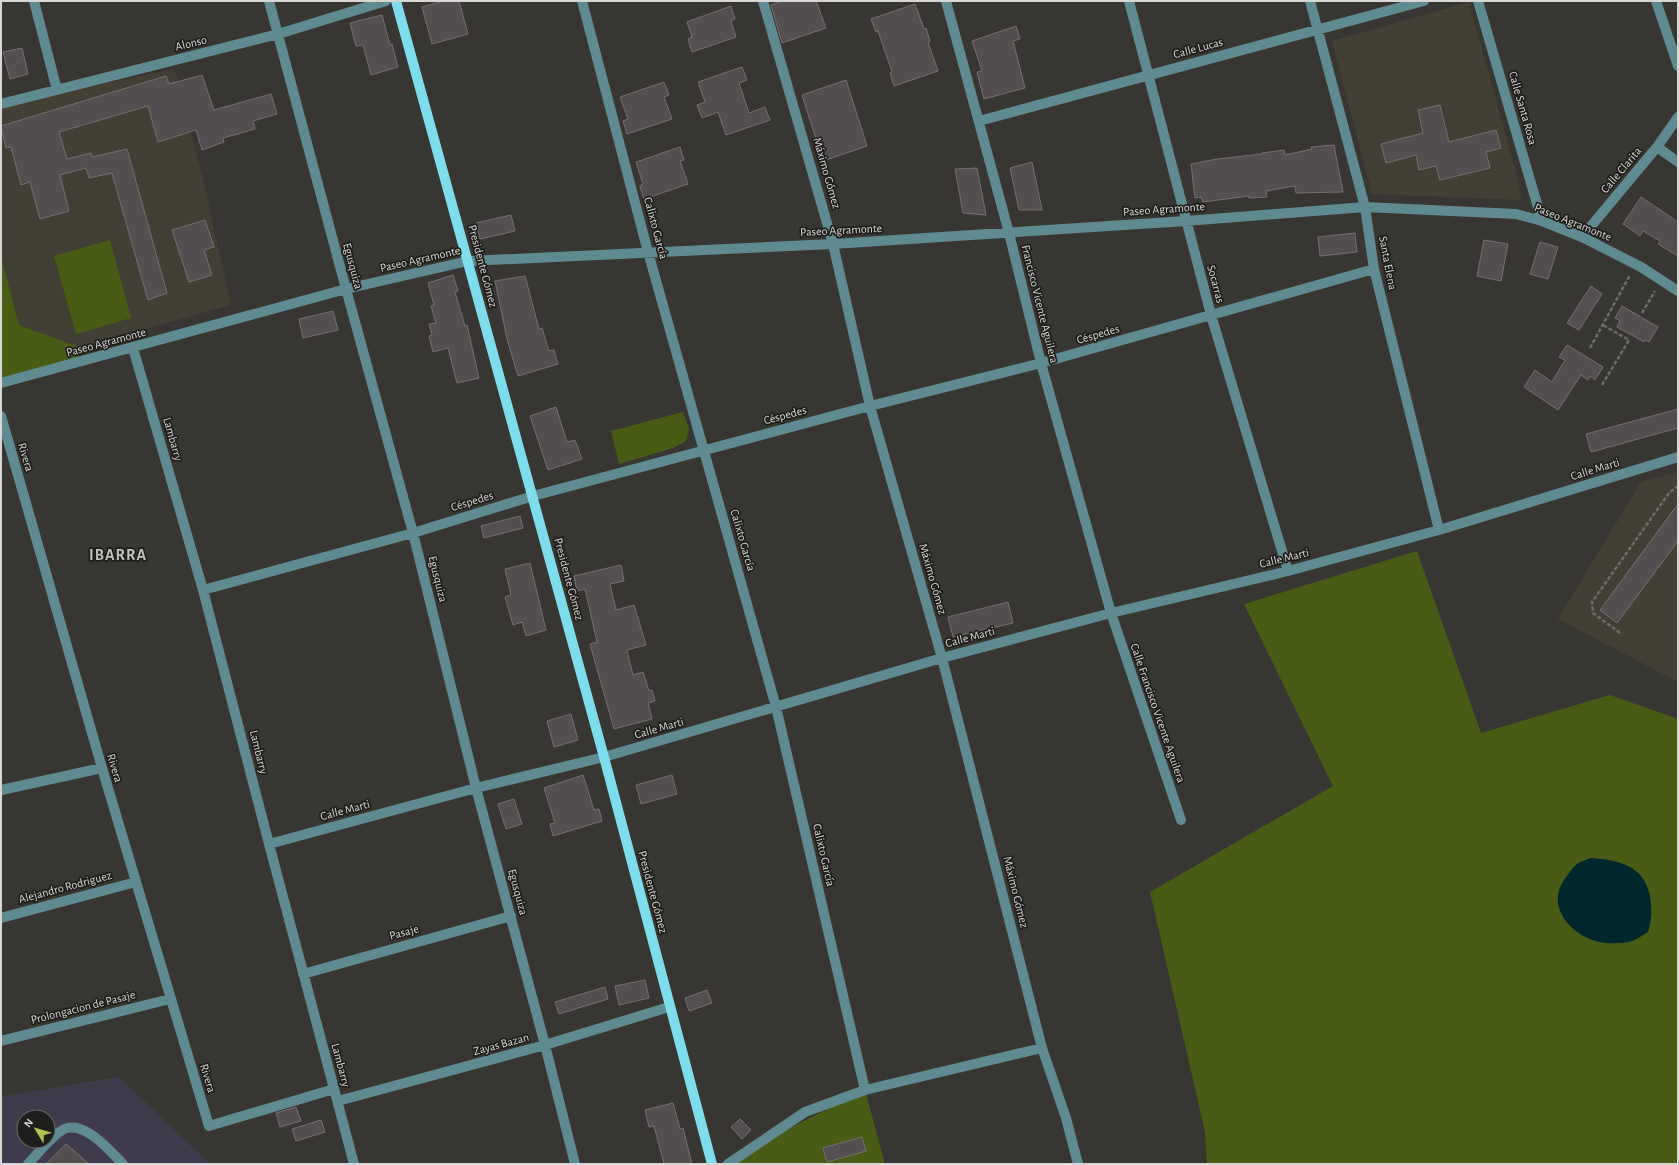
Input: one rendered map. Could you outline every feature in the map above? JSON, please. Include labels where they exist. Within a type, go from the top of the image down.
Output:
[{"type":"main road","name":"Presidente Gómez","points":[[396,1],[604,757],[669,1007],[712,1164]]},
{"type":"street","points":[[34,1],[57,90]]},
{"type":"street","name":"Egusquiza","points":[[269,1],[413,532],[476,788],[545,1045],[575,1164]]},
{"type":"street","name":"Alonso","points":[[1,104],[278,34],[386,1]]},
{"type":"street","name":"Calixto García","points":[[582,1],[648,252],[776,707],[865,1090]]},
{"type":"street","name":"Máximo Gómez","points":[[763,1],[834,244],[870,406],[942,658],[1042,1048],[1066,1118],[1078,1164]]},
{"type":"street","name":"Francisco Vicente Aguilera","points":[[946,1],[1009,233],[1041,363],[1111,613]]},
{"type":"street","name":"Socarras","points":[[1129,1],[1211,315],[1288,570]]},
{"type":"street","name":"Santa Elena","points":[[1310,1],[1365,207],[1374,269],[1439,530]]},
{"type":"street","name":"Calle Lucas","points":[[979,120],[1424,1]]},
{"type":"street","name":"Calle Santa Rosa","points":[[1478,1],[1542,221]]},
{"type":"street","points":[[1656,1],[1678,66]]},
{"type":"street","name":"Calle Clarita","points":[[1582,237],[1657,147],[1678,117]]},
{"type":"street","points":[[1657,147],[1678,162]]},
{"type":"street","name":"Paseo Agramonte","points":[[1,384],[346,289],[468,261],[834,244],[1186,221],[1365,207],[1516,214],[1542,221],[1582,237],[1636,264],[1678,291]]},
{"type":"street","name":"Céspedes","points":[[203,590],[413,532],[533,496],[870,406],[1041,363],[1374,269]]},
{"type":"street","name":"Lambarry","points":[[133,348],[203,590],[354,1164]]},
{"type":"street","name":"Rivera","points":[[1,416],[102,768],[209,1126],[334,1089]]},
{"type":"street","name":"Calle Marti","points":[[269,844],[476,788],[604,757],[942,658],[1111,613],[1288,570],[1439,530],[1678,457]]},
{"type":"street","name":"Calle Francisco Vicente Aguilera","points":[[1111,613],[1181,820]]},
{"type":"street","points":[[1,790],[102,768]]},
{"type":"street","name":"Alejandro Rodriguez","points":[[1,918],[136,882]]},
{"type":"street","name":"Pasaje","points":[[303,974],[511,916]]},
{"type":"street","name":"Prolongacion de Pasaje","points":[[1,1041],[170,999]]},
{"type":"street","name":"Zayas Bazan","points":[[338,1102],[545,1045],[669,1007]]},
{"type":"street","points":[[728,1164],[805,1112],[865,1090],[1042,1048]]},
{"type":"street","points":[[28,1164],[55,1136],[66,1128],[79,1128],[100,1140],[123,1164]]},
{"type":"path","points":[[1590,348],[1636,264]]},
{"type":"path","points":[[1642,313],[1662,280]]},
{"type":"path","points":[[1602,385],[1628,340],[1603,325]]},
{"type":"path","points":[[1620,633],[1592,613],[1592,602],[1669,493],[1678,486]]},
{"type":"shaded area","points":[[1469,2],[1519,183],[1521,200],[1372,194],[1332,41]]},
{"type":"shaded area","points":[[174,69],[202,175],[231,305],[79,347],[19,325],[1,256],[1,104]]},
{"type":"shaded area","points":[[1678,472],[1678,682],[1558,619],[1641,482]]},
{"type":"shaded area","points":[[119,1077],[210,1164],[1,1164],[1,1097]]},
{"type":"green space","points":[[110,240],[131,318],[76,334],[54,256]]},
{"type":"green space","points":[[1,256],[19,325],[79,347],[78,363],[1,384]]},
{"type":"green space","points":[[683,412],[689,429],[686,441],[673,448],[619,464],[611,431]]},
{"type":"green space","points":[[1417,551],[1481,733],[1610,695],[1678,719],[1678,1164],[1207,1164],[1205,1132],[1150,892],[1333,786],[1244,604]]},
{"type":"green space","points":[[865,1090],[885,1164],[719,1164]]},
{"type":"water","points":[[1591,858],[1611,860],[1620,863],[1636,871],[1642,877],[1647,886],[1651,901],[1651,919],[1648,932],[1628,942],[1603,943],[1590,939],[1578,932],[1568,923],[1561,913],[1558,901],[1560,889],[1567,876],[1576,865]]},
{"type":"building","points":[[444,1],[459,1],[468,34],[432,44],[422,7]]},
{"type":"building","points":[[781,1],[816,1],[826,28],[782,43],[771,5]]},
{"type":"building","points":[[915,4],[924,29],[926,28],[930,41],[928,42],[938,71],[894,86],[890,73],[892,72],[878,31],[876,32],[871,19]]},
{"type":"building","points":[[731,6],[735,19],[731,21],[736,37],[692,52],[688,39],[692,37],[687,22]]},
{"type":"building","points":[[382,15],[398,67],[371,75],[363,45],[356,46],[350,23]]},
{"type":"building","points":[[1016,26],[1020,39],[1013,41],[1025,88],[984,99],[977,72],[982,71],[972,41]]},
{"type":"building","points":[[22,48],[28,74],[10,79],[3,52]]},
{"type":"building","points":[[742,67],[747,80],[739,83],[749,113],[765,107],[770,120],[726,135],[718,112],[702,118],[697,105],[705,102],[698,82]]},
{"type":"building","points":[[202,75],[214,110],[271,94],[277,114],[253,121],[255,129],[223,138],[224,142],[202,150],[196,130],[158,142],[148,106],[59,132],[67,159],[91,153],[92,157],[127,149],[167,293],[148,300],[112,173],[89,178],[86,168],[60,175],[69,211],[40,219],[30,182],[21,185],[11,147],[6,148],[1,126],[166,76],[169,84]]},
{"type":"building","points":[[846,80],[867,146],[823,161],[802,95]]},
{"type":"building","points":[[664,82],[669,95],[664,97],[672,119],[627,134],[623,121],[628,119],[620,97]]},
{"type":"building","points":[[1440,105],[1449,142],[1496,130],[1501,148],[1486,152],[1490,168],[1440,180],[1436,166],[1419,170],[1416,155],[1386,163],[1381,144],[1423,133],[1418,110]]},
{"type":"building","points":[[1334,145],[1343,192],[1296,193],[1295,186],[1266,191],[1267,197],[1249,198],[1249,196],[1203,202],[1201,197],[1195,198],[1191,164],[1284,150],[1285,155],[1312,149],[1311,147]]},
{"type":"building","points":[[680,147],[684,160],[680,161],[688,184],[644,199],[640,186],[643,184],[636,162]]},
{"type":"building","points":[[1032,162],[1042,210],[1019,210],[1010,168]]},
{"type":"building","points":[[977,168],[986,215],[963,213],[955,169]]},
{"type":"building","points":[[1641,197],[1678,222],[1678,256],[1658,244],[1660,241],[1643,231],[1640,236],[1623,224]]},
{"type":"building","points":[[511,215],[515,231],[480,239],[476,223]]},
{"type":"building","points":[[205,220],[214,247],[204,250],[212,275],[189,282],[172,230]]},
{"type":"building","points":[[1355,233],[1357,252],[1320,256],[1318,237]]},
{"type":"building","points":[[1484,240],[1508,244],[1501,281],[1477,276]]},
{"type":"building","points":[[1540,242],[1558,247],[1548,279],[1530,274]]},
{"type":"building","points":[[453,275],[458,291],[455,292],[465,326],[467,325],[479,378],[457,383],[448,348],[433,352],[429,336],[432,335],[429,324],[436,323],[431,306],[434,305],[428,283]]},
{"type":"building","points":[[525,276],[539,329],[542,328],[549,351],[554,350],[558,364],[518,376],[507,339],[495,281]]},
{"type":"building","points":[[1591,286],[1602,294],[1579,330],[1567,323]]},
{"type":"building","points":[[1622,306],[1658,327],[1649,342],[1645,340],[1644,342],[1617,327],[1620,321],[1615,318]]},
{"type":"building","points":[[333,311],[338,330],[303,338],[299,319]]},
{"type":"building","points":[[1567,345],[1603,367],[1595,380],[1590,376],[1588,380],[1581,375],[1558,410],[1524,387],[1535,370],[1552,382],[1565,360],[1559,357]]},
{"type":"building","points":[[556,407],[567,442],[575,440],[582,459],[548,470],[530,416]]},
{"type":"building","points":[[1678,409],[1678,428],[1591,452],[1586,434]]},
{"type":"building","points":[[1678,504],[1678,541],[1617,623],[1600,610]]},
{"type":"building","points":[[520,516],[523,528],[484,538],[481,526]]},
{"type":"building","points":[[530,563],[546,630],[526,636],[522,622],[513,625],[505,597],[511,595],[505,569]]},
{"type":"building","points":[[621,565],[624,581],[610,584],[616,610],[634,605],[646,645],[627,650],[633,675],[643,672],[649,691],[652,690],[655,701],[648,703],[652,719],[614,729],[590,644],[597,642],[585,589],[577,591],[574,576]]},
{"type":"building","points":[[1008,602],[1013,623],[953,637],[948,617]]},
{"type":"building","points":[[571,714],[578,740],[554,747],[547,721]]},
{"type":"building","points":[[583,775],[594,810],[599,809],[602,821],[553,836],[550,824],[555,823],[544,788]]},
{"type":"building","points":[[672,775],[677,794],[641,804],[636,785]]},
{"type":"building","points":[[514,799],[522,824],[506,829],[498,804]]},
{"type":"building","points":[[645,980],[649,998],[619,1005],[615,986]]},
{"type":"building","points":[[605,987],[608,999],[559,1014],[555,1002]]},
{"type":"building","points":[[707,990],[712,1003],[689,1011],[685,998]]},
{"type":"building","points":[[673,1103],[680,1129],[683,1128],[692,1164],[664,1164],[654,1126],[649,1127],[645,1110]]},
{"type":"building","points":[[296,1107],[301,1121],[280,1127],[276,1113]]},
{"type":"building","points":[[740,1119],[751,1130],[742,1139],[731,1127]]},
{"type":"building","points":[[321,1120],[325,1132],[296,1141],[292,1129]]},
{"type":"building","points":[[862,1137],[866,1151],[827,1162],[823,1148]]},
{"type":"building","points":[[66,1144],[89,1164],[46,1164]]},
{"type":"district","name":"IBARRA","points":[[118,555]]}]
